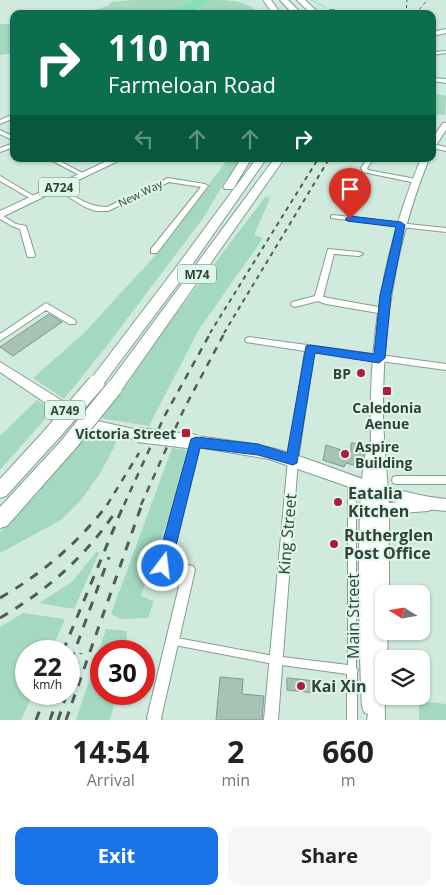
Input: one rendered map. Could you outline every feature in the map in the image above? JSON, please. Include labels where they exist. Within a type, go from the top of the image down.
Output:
[{"type":"highway","points":[[272,0],[281,10]]},
{"type":"highway","points":[[284,0],[294,10]]},
{"type":"highway","points":[[301,0],[312,10]]},
{"type":"highway","name":"M74","points":[[182,269],[244,162]]},
{"type":"highway","name":"M74","points":[[0,491],[51,436],[96,383],[182,269],[259,162]]},
{"type":"highway","name":"M74","points":[[0,520],[68,445],[114,388],[277,162]]},
{"type":"highway","name":"M74","points":[[179,298],[234,235],[284,162]]},
{"type":"main road","points":[[436,140],[446,125]]},
{"type":"main road","name":"A724","points":[[0,215],[112,162]]},
{"type":"main road","name":"Main Street","points":[[371,720],[366,625],[377,487],[379,358],[390,267],[401,225],[424,162]]},
{"type":"main road","name":"A749","points":[[0,366],[89,425],[138,435],[258,450],[293,460],[352,482],[377,487],[408,501],[443,505]]},
{"type":"main road","name":"Main Street","points":[[376,720],[381,610],[382,510],[377,487]]},
{"type":"main road","name":"A749","points":[[382,510],[443,505]]},
{"type":"street","points":[[58,162],[84,176]]},
{"type":"street","points":[[368,162],[364,168],[365,171],[416,181]]},
{"type":"street","points":[[0,178],[35,198]]},
{"type":"street","name":"New Way","points":[[57,188],[87,206],[96,209],[108,209],[168,180],[205,186],[154,251]]},
{"type":"street","points":[[0,215],[14,225],[23,228],[30,255]]},
{"type":"street","points":[[333,217],[446,230]]},
{"type":"street","points":[[319,298],[331,250],[359,254]]},
{"type":"street","points":[[295,304],[319,298],[326,301],[384,311]]},
{"type":"street","points":[[0,338],[46,306],[72,322]]},
{"type":"street","points":[[249,340],[446,367]]},
{"type":"street","name":"King Street","points":[[272,720],[293,460],[310,348]]},
{"type":"street","points":[[156,720],[154,718],[189,570],[163,566],[196,442]]},
{"type":"street","points":[[377,487],[397,480],[446,480]]},
{"type":"street","name":"Main Street","points":[[352,482],[352,720]]},
{"type":"street","points":[[172,641],[276,660],[353,670]]},
{"type":"shaded area","points":[[193,0],[167,10],[94,10],[108,6],[112,2]]},
{"type":"shaded area","points":[[193,0],[210,0],[196,10],[167,10]]},
{"type":"shaded area","points":[[210,0],[244,3],[256,10],[197,10]]},
{"type":"shaded area","points":[[0,24],[10,24],[10,54],[0,55]]},
{"type":"shaded area","points":[[436,95],[446,96],[445,115],[436,114]]},
{"type":"shaded area","points":[[226,162],[240,162],[229,180],[226,179],[204,217],[64,399],[33,378],[84,333],[154,257]]},
{"type":"shaded area","points":[[266,196],[270,199],[254,235],[263,238],[198,331],[149,426],[99,418],[125,387],[173,318]]},
{"type":"shaded area","points":[[37,400],[53,410],[0,470],[0,436]]},
{"type":"shaded area","points":[[88,430],[113,436],[116,443],[101,472],[81,500],[61,520],[0,553],[0,532],[41,490],[49,476]]},
{"type":"shaded area","points":[[172,448],[187,450],[172,508],[141,596],[154,601],[148,618],[121,619],[111,614]]},
{"type":"shaded area","points":[[97,551],[99,553],[74,609],[39,603],[72,582]]},
{"type":"shaded area","points":[[23,613],[65,619],[56,640],[15,640],[15,705],[28,705],[21,720],[0,720],[0,627]]},
{"type":"shaded area","points":[[106,629],[127,631],[127,640],[102,640]]},
{"type":"shaded area","points":[[90,678],[90,705],[114,705],[110,720],[76,720]]},
{"type":"shaded area","points":[[430,702],[446,704],[446,720],[419,720],[419,705],[430,705]]},
{"type":"building","points":[[49,314],[62,322],[13,356],[0,347]]},
{"type":"building","name":"Aspire Building","points":[[351,443],[366,444],[362,465],[357,466],[346,463],[344,467],[323,460],[326,445],[351,453]]},
{"type":"building","points":[[220,677],[243,679],[242,694],[264,696],[262,720],[216,720]]},
{"type":"building","name":"Kai Xin","points":[[287,678],[316,681],[315,693],[287,690]]},
{"type":"waterway","points":[[311,0],[325,7]]},
{"type":"railway","points":[[406,10],[407,0]]},
{"type":"railway","points":[[419,10],[427,0]]},
{"type":"railway","points":[[210,333],[316,162]]},
{"type":"railway","points":[[224,333],[327,162]]},
{"type":"railway","points":[[124,505],[164,417],[211,332]]},
{"type":"railway","points":[[141,505],[184,409],[225,332]]},
{"type":"railway","points":[[107,505],[139,453]]},
{"type":"railway","points":[[0,598],[31,578],[59,556],[85,532],[108,504]]},
{"type":"railway","points":[[68,640],[124,504]]},
{"type":"railway","points":[[66,720],[142,504]]},
{"type":"railway","points":[[0,618],[33,597],[63,572],[90,545],[114,514]]},
{"type":"railway","points":[[79,640],[109,557]]},
{"type":"railway","points":[[36,720],[42,705]]},
{"type":"railway","points":[[50,720],[55,705]]},
{"type":"railway","points":[[58,720],[63,705]]},
{"type":"place","name":"BP","points":[[361,373]]},
{"type":"place","name":"Caledonia Aenue","points":[[387,391]]},
{"type":"place","name":"Victoria Street","points":[[186,433]]},
{"type":"place","name":"Aspire Building","points":[[345,454]]},
{"type":"place","name":"Eatalia Kitchen","points":[[338,502]]},
{"type":"place","name":"Rutherglen Post Office","points":[[334,544]]},
{"type":"place","name":"Kai Xin","points":[[301,686]]},
{"type":"route","points":[[163,566],[196,442],[258,450],[293,460],[310,348],[379,358],[385,295],[401,225],[350,219]]}]
